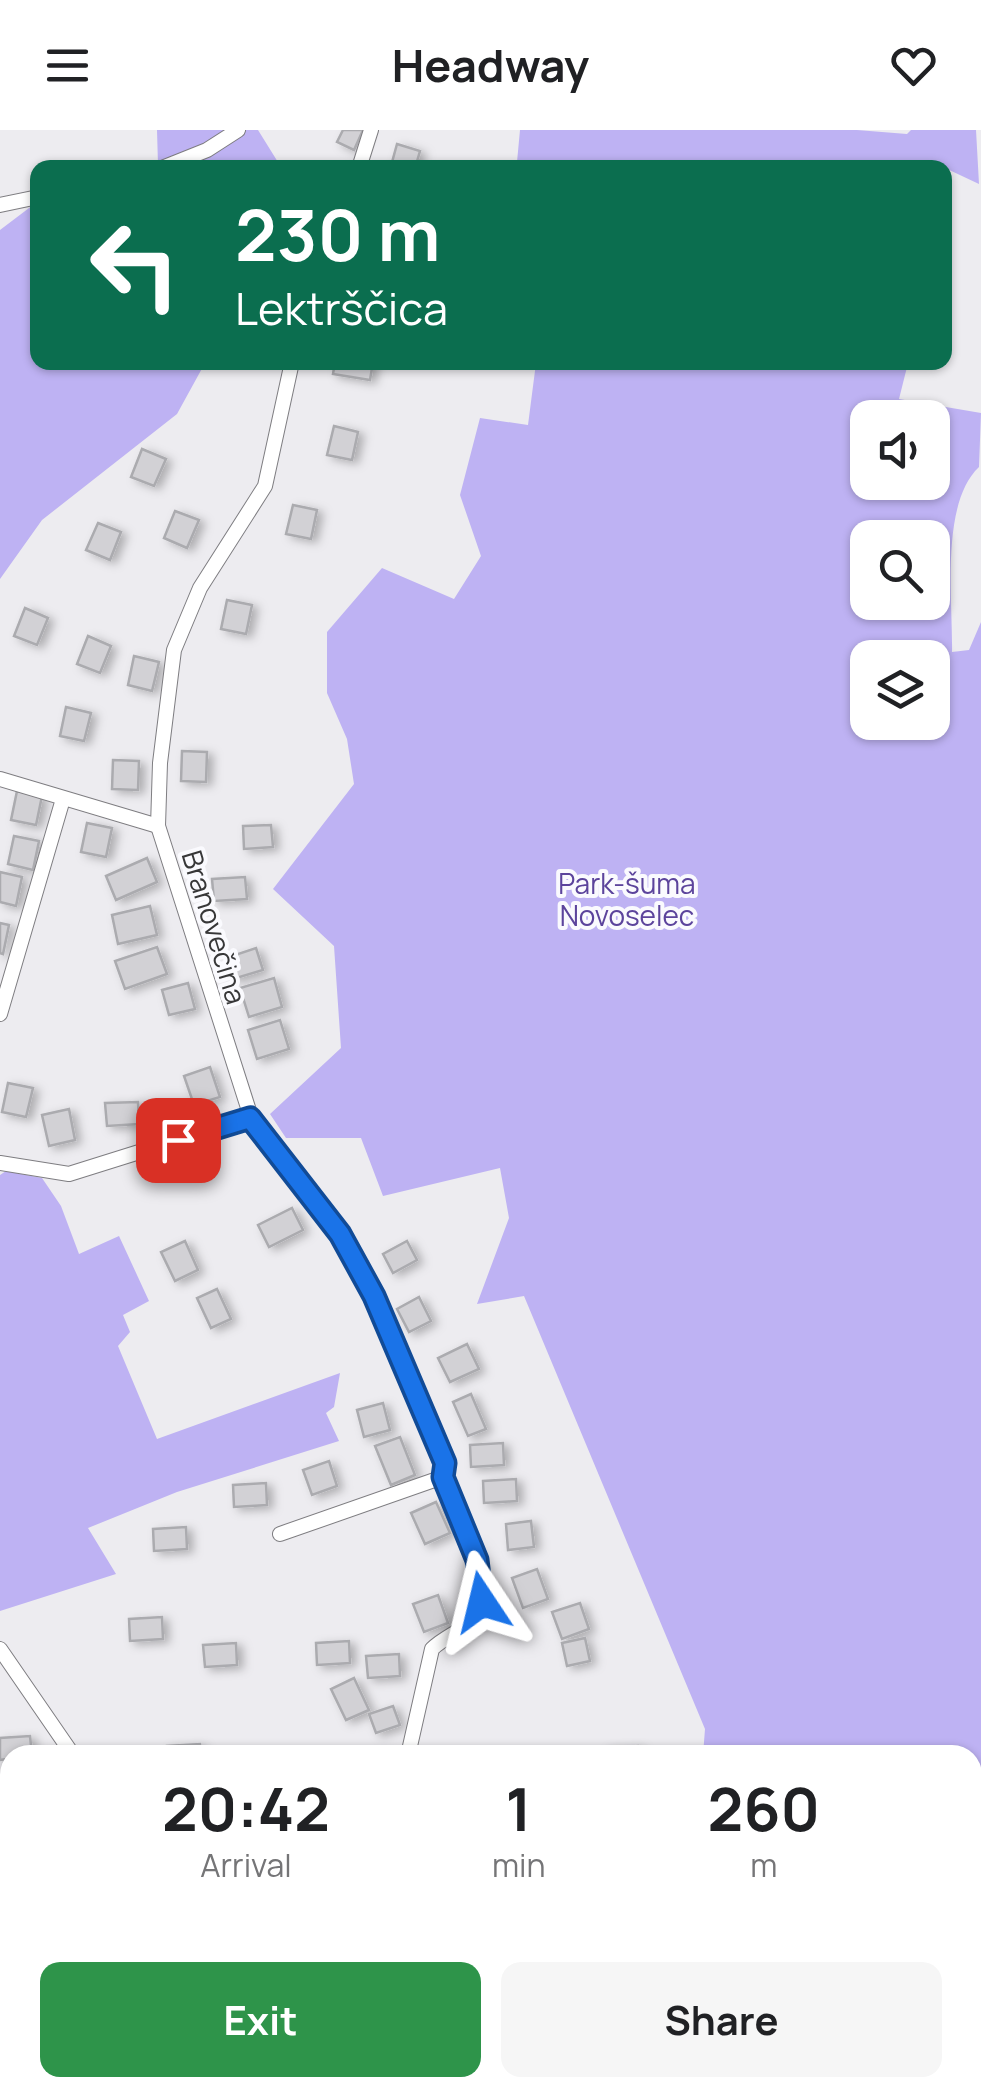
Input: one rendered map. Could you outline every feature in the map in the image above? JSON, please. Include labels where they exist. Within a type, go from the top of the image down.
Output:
[{"type":"street","points":[[182,160],[238,130]]},
{"type":"street","points":[[362,160],[371,130]]},
{"type":"street","points":[[0,205],[30,199]]},
{"type":"street","name":"Branovečina","points":[[290,370],[265,486],[200,588],[174,650],[160,764],[158,826],[250,1118],[340,1234],[374,1296],[445,1463],[443,1477],[477,1560],[482,1602],[477,1616],[432,1648],[410,1745]]},
{"type":"street","points":[[0,779],[158,826]]},
{"type":"street","points":[[0,1014],[63,798]]},
{"type":"street","points":[[0,1162],[69,1174],[250,1118]]},
{"type":"street","points":[[280,1534],[443,1477]]},
{"type":"street","points":[[0,1649],[66,1745]]},
{"type":"green space","points":[[157,130],[258,130],[277,160],[158,160]]},
{"type":"green space","points":[[520,130],[857,130],[907,134],[911,130],[976,130],[979,184],[952,171],[952,160],[517,160]]},
{"type":"green space","points":[[30,207],[30,370],[201,370],[177,414],[42,520],[0,579],[0,230]]},
{"type":"green space","name":"Park-šuma Novoselec","points":[[535,370],[906,370],[899,399],[905,400],[850,400],[850,500],[950,500],[950,408],[981,413],[979,467],[958,504],[951,580],[952,652],[969,650],[981,622],[981,1745],[704,1745],[705,1729],[524,1296],[477,1304],[509,1218],[500,1168],[383,1196],[361,1138],[286,1138],[270,1114],[341,1048],[334,946],[273,889],[354,784],[347,739],[327,693],[327,632],[382,568],[454,599],[481,556],[460,495],[480,418],[528,425]]},
{"type":"green space","points":[[6,1171],[42,1178],[61,1206],[79,1254],[119,1236],[149,1301],[123,1315],[130,1332],[118,1346],[157,1439],[340,1373],[334,1407],[326,1413],[339,1441],[177,1492],[88,1528],[116,1574],[0,1611],[0,1175]]},
{"type":"building","points":[[343,130],[363,130],[354,150],[337,142]]},
{"type":"building","points":[[397,144],[420,151],[417,160],[393,160]]},
{"type":"building","points":[[334,370],[372,370],[370,380],[333,374]]},
{"type":"building","points":[[334,426],[358,432],[352,460],[327,455]]},
{"type":"building","points":[[142,449],[166,459],[154,486],[131,477]]},
{"type":"building","points":[[293,505],[317,510],[311,539],[286,534]]},
{"type":"building","points":[[175,511],[199,520],[187,548],[164,538]]},
{"type":"building","points":[[98,523],[121,532],[110,560],[86,550]]},
{"type":"building","points":[[227,600],[252,605],[246,634],[221,629]]},
{"type":"building","points":[[25,608],[48,618],[37,645],[14,636]]},
{"type":"building","points":[[88,636],[111,646],[100,673],[77,664]]},
{"type":"building","points":[[134,656],[159,662],[152,691],[128,685]]},
{"type":"building","points":[[66,707],[91,713],[84,741],[60,736]]},
{"type":"building","points":[[182,751],[207,752],[206,782],[181,781]]},
{"type":"building","points":[[113,760],[139,761],[138,790],[112,789]]},
{"type":"building","points":[[17,791],[42,796],[36,825],[11,820]]},
{"type":"building","points":[[87,823],[112,828],[106,857],[81,852]]},
{"type":"building","points":[[271,825],[273,847],[244,849],[243,826]]},
{"type":"building","points":[[14,836],[39,841],[33,870],[8,864]]},
{"type":"building","points":[[147,858],[157,882],[116,900],[106,876]]},
{"type":"building","points":[[0,872],[22,877],[16,906],[0,902]]},
{"type":"building","points":[[245,877],[247,899],[214,901],[212,879]]},
{"type":"building","points":[[150,906],[157,935],[118,944],[112,915]]},
{"type":"building","points":[[0,923],[9,925],[3,954],[0,953]]},
{"type":"building","points":[[157,947],[167,974],[125,989],[115,961]]},
{"type":"building","points":[[256,948],[263,970],[233,979],[226,958]]},
{"type":"building","points":[[274,978],[282,1007],[249,1017],[240,988]]},
{"type":"building","points":[[188,983],[195,1009],[169,1015],[162,990]]},
{"type":"building","points":[[280,1020],[289,1049],[257,1059],[248,1030]]},
{"type":"building","points":[[210,1067],[220,1097],[194,1105],[184,1076]]},
{"type":"building","points":[[8,1083],[33,1088],[26,1117],[2,1112]]},
{"type":"building","points":[[138,1102],[139,1124],[107,1126],[105,1103]]},
{"type":"building","points":[[69,1109],[75,1140],[49,1146],[42,1115]]},
{"type":"building","points":[[292,1208],[303,1230],[269,1247],[258,1225]]},
{"type":"building","points":[[185,1241],[198,1270],[175,1281],[161,1252]]},
{"type":"building","points":[[407,1241],[417,1260],[393,1273],[383,1254]]},
{"type":"building","points":[[217,1289],[231,1319],[211,1328],[197,1298]]},
{"type":"building","points":[[419,1297],[431,1321],[409,1332],[397,1309]]},
{"type":"building","points":[[467,1344],[479,1369],[450,1382],[438,1358]]},
{"type":"building","points":[[471,1394],[486,1429],[468,1436],[453,1402]]},
{"type":"building","points":[[383,1403],[390,1430],[364,1437],[357,1410]]},
{"type":"building","points":[[400,1437],[415,1475],[391,1485],[375,1446]]},
{"type":"building","points":[[503,1443],[504,1465],[471,1467],[470,1445]]},
{"type":"building","points":[[329,1461],[337,1486],[312,1495],[303,1470]]},
{"type":"building","points":[[516,1479],[517,1501],[484,1503],[483,1481]]},
{"type":"building","points":[[266,1483],[267,1505],[234,1507],[233,1485]]},
{"type":"building","points":[[436,1502],[450,1533],[425,1544],[411,1513]]},
{"type":"building","points":[[531,1521],[534,1547],[508,1550],[506,1524]]},
{"type":"building","points":[[186,1527],[187,1549],[154,1551],[153,1529]]},
{"type":"building","points":[[537,1569],[548,1599],[523,1608],[512,1578]]},
{"type":"building","points":[[438,1595],[448,1623],[424,1632],[413,1604]]},
{"type":"building","points":[[580,1603],[589,1629],[562,1639],[552,1612]]},
{"type":"building","points":[[162,1617],[163,1639],[130,1641],[129,1619]]},
{"type":"building","points":[[585,1638],[590,1661],[567,1666],[562,1643]]},
{"type":"building","points":[[349,1641],[350,1663],[317,1665],[316,1643]]},
{"type":"building","points":[[236,1643],[237,1665],[205,1667],[203,1645]]},
{"type":"building","points":[[399,1654],[400,1676],[368,1678],[366,1656]]},
{"type":"building","points":[[354,1678],[369,1710],[346,1720],[331,1689]]},
{"type":"building","points":[[393,1706],[400,1725],[376,1733],[369,1714]]},
{"type":"building","points":[[30,1736],[31,1745],[0,1745],[0,1738]]},
{"type":"route","points":[[178,1140],[250,1118],[340,1234],[374,1296],[445,1463],[443,1477],[477,1560],[483,1585],[482,1602]]}]
